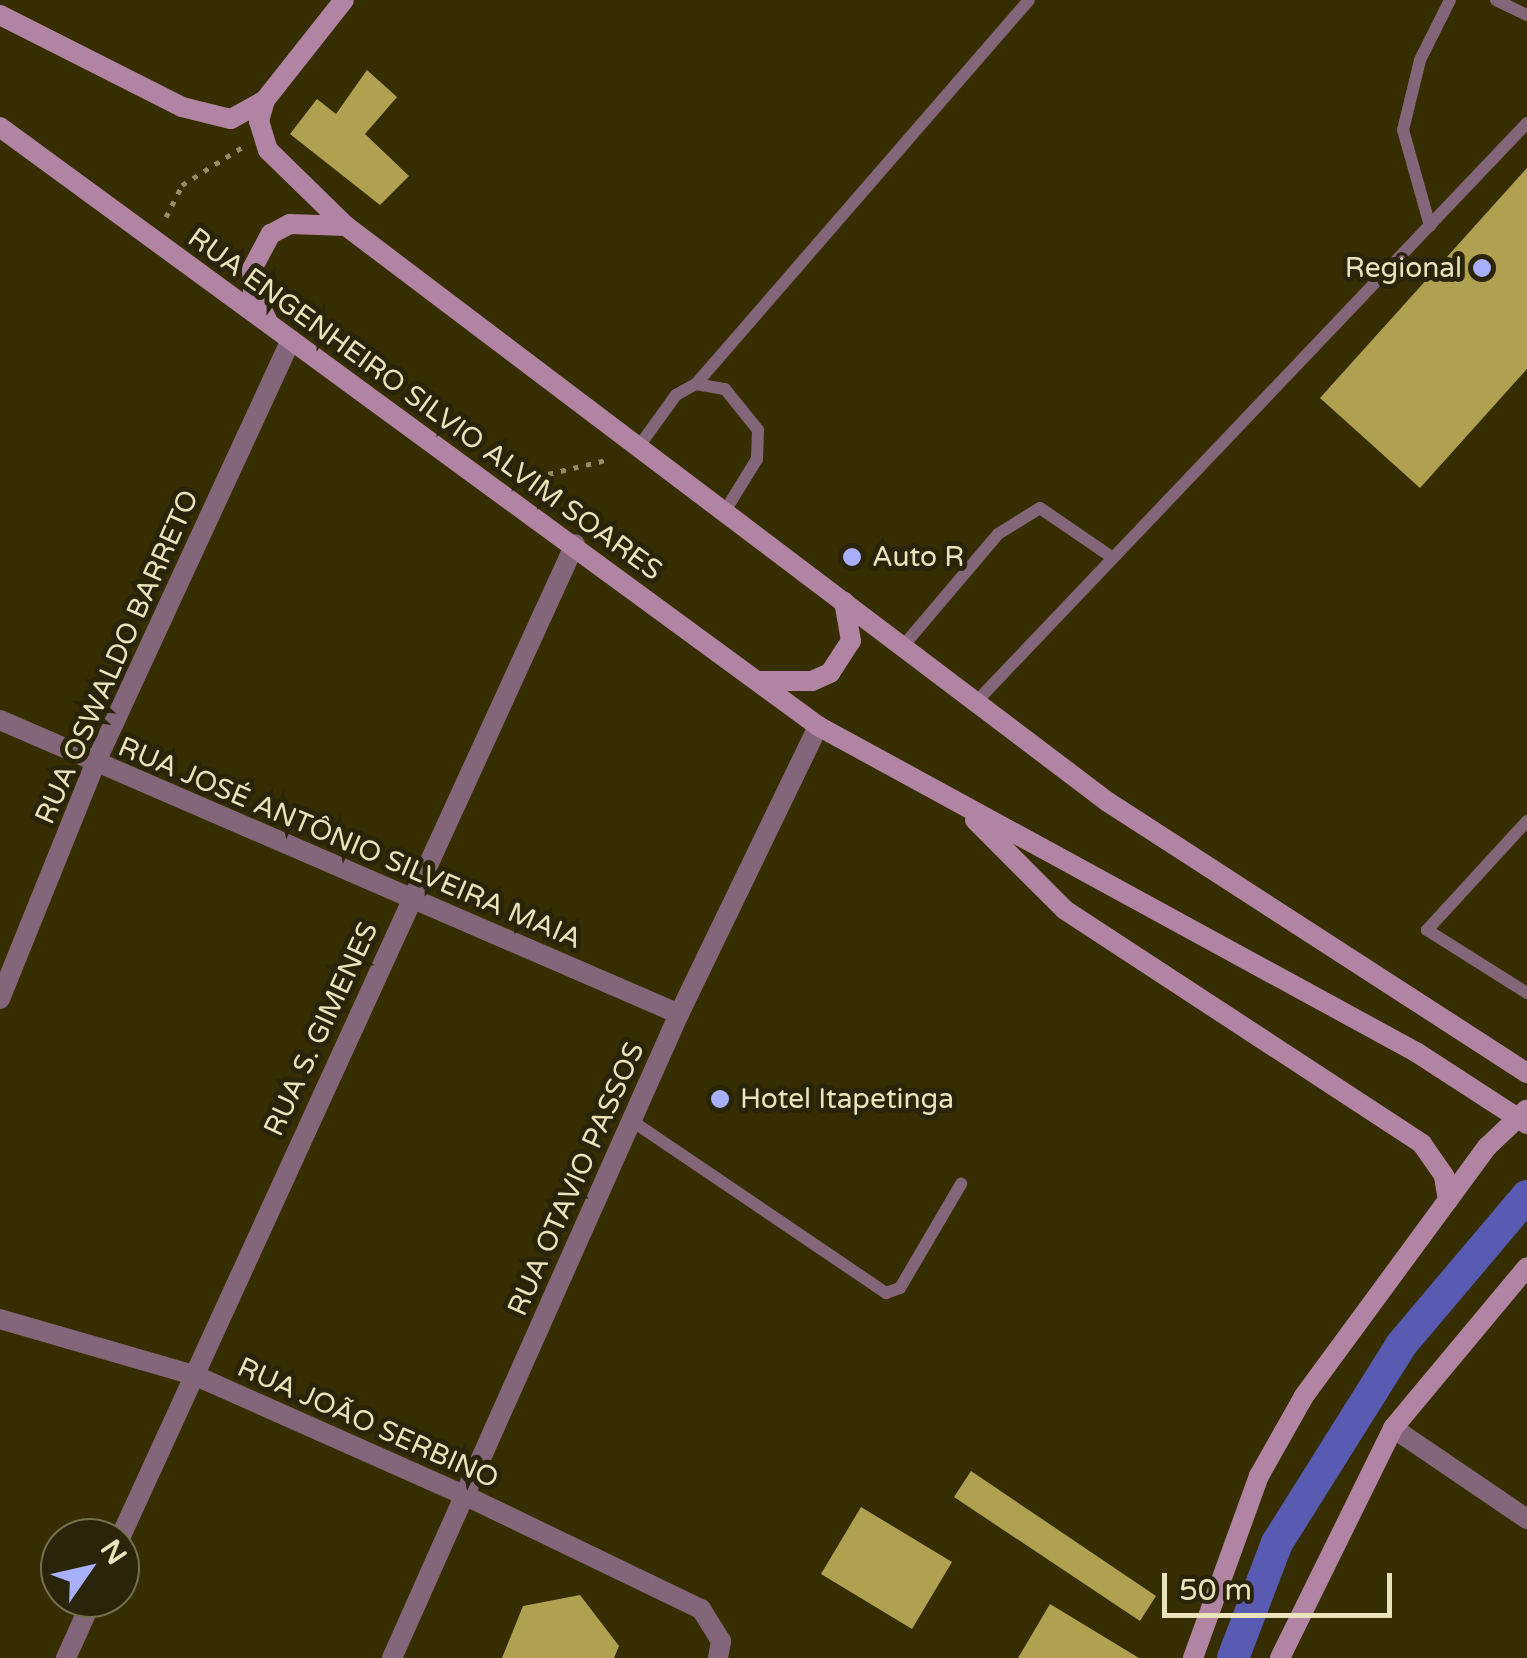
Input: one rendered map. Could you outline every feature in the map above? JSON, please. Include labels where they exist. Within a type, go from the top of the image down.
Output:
[{"type":"main road","points":[[0,15],[200,115],[231,119],[265,100],[344,0]]},
{"type":"main road","points":[[265,100],[260,137],[346,226],[631,445],[842,598],[1172,848],[1527,1073]]},
{"type":"main road","points":[[0,159],[3,132]]},
{"type":"main road","name":"RUA ENGENHEIRO SILVIO ALVIM SOARES","points":[[3,132],[576,544],[818,726],[1416,1052],[1524,1117]]},
{"type":"main road","points":[[268,322],[253,290],[252,268],[271,234],[290,224],[346,226]]},
{"type":"main road","points":[[759,681],[812,681],[844,659],[852,620],[842,598]]},
{"type":"main road","points":[[959,804],[1065,910],[1422,1144],[1444,1176],[1448,1201]]},
{"type":"main road","points":[[1193,1658],[1259,1476],[1295,1412],[1448,1201],[1524,1117]]},
{"type":"main road","points":[[1280,1658],[1393,1428],[1527,1267]]},
{"type":"street","name":"RUA OSWALDO BARRETO","points":[[0,999],[95,764],[290,340]]},
{"type":"street","name":"RUA S. GIMENES","points":[[129,1518],[576,544]]},
{"type":"street","name":"RUA JOSÉ ANTÔNIO SILVEIRA MAIA","points":[[0,720],[409,902],[679,1014]]},
{"type":"street","name":"RUA OTAVIO PASSOS","points":[[392,1658],[679,1014],[818,726]]},
{"type":"street","name":"RUA JOÃO SERBINO","points":[[0,1319],[194,1375],[466,1496],[701,1609],[721,1641],[718,1658]]},
{"type":"street","points":[[1393,1428],[1527,1519]]},
{"type":"street","points":[[66,1658],[84,1618]]},
{"type":"lane","points":[[631,445],[676,395],[696,384],[1029,0]]},
{"type":"lane","points":[[1430,226],[1403,130],[1420,60],[1450,0]]},
{"type":"lane","points":[[1496,0],[1527,16]]},
{"type":"lane","points":[[977,701],[1110,556],[1527,123]]},
{"type":"lane","points":[[696,384],[725,389],[758,430],[757,459],[725,511]]},
{"type":"lane","points":[[904,645],[998,534],[1040,508],[1110,556]]},
{"type":"lane","points":[[1527,822],[1427,930],[1527,993]]},
{"type":"lane","points":[[632,1120],[886,1293],[900,1288],[961,1184]]},
{"type":"path","points":[[152,241],[182,185],[260,137]]},
{"type":"path","points":[[508,497],[521,481],[613,458],[631,445]]},
{"type":"building","points":[[367,70],[397,97],[365,134],[409,176],[380,205],[290,134],[317,99],[336,114]]},
{"type":"building","name":"Regional","points":[[1527,168],[1527,369],[1420,488],[1320,398]]},
{"type":"building","points":[[971,1471],[1156,1596],[1140,1621],[954,1497]]},
{"type":"building","points":[[861,1507],[952,1562],[912,1629],[821,1574]]},
{"type":"building","points":[[580,1595],[619,1646],[614,1658],[502,1658],[523,1606]]},
{"type":"building","points":[[1050,1604],[1139,1658],[1018,1658]]},
{"type":"waterway","points":[[1233,1658],[1277,1543],[1401,1345],[1527,1196]]},
{"type":"place","name":"Regional","points":[[1482,268]]},
{"type":"place","name":"Auto R","points":[[852,557]]},
{"type":"place","name":"Hotel Itapetinga","points":[[720,1099]]}]
